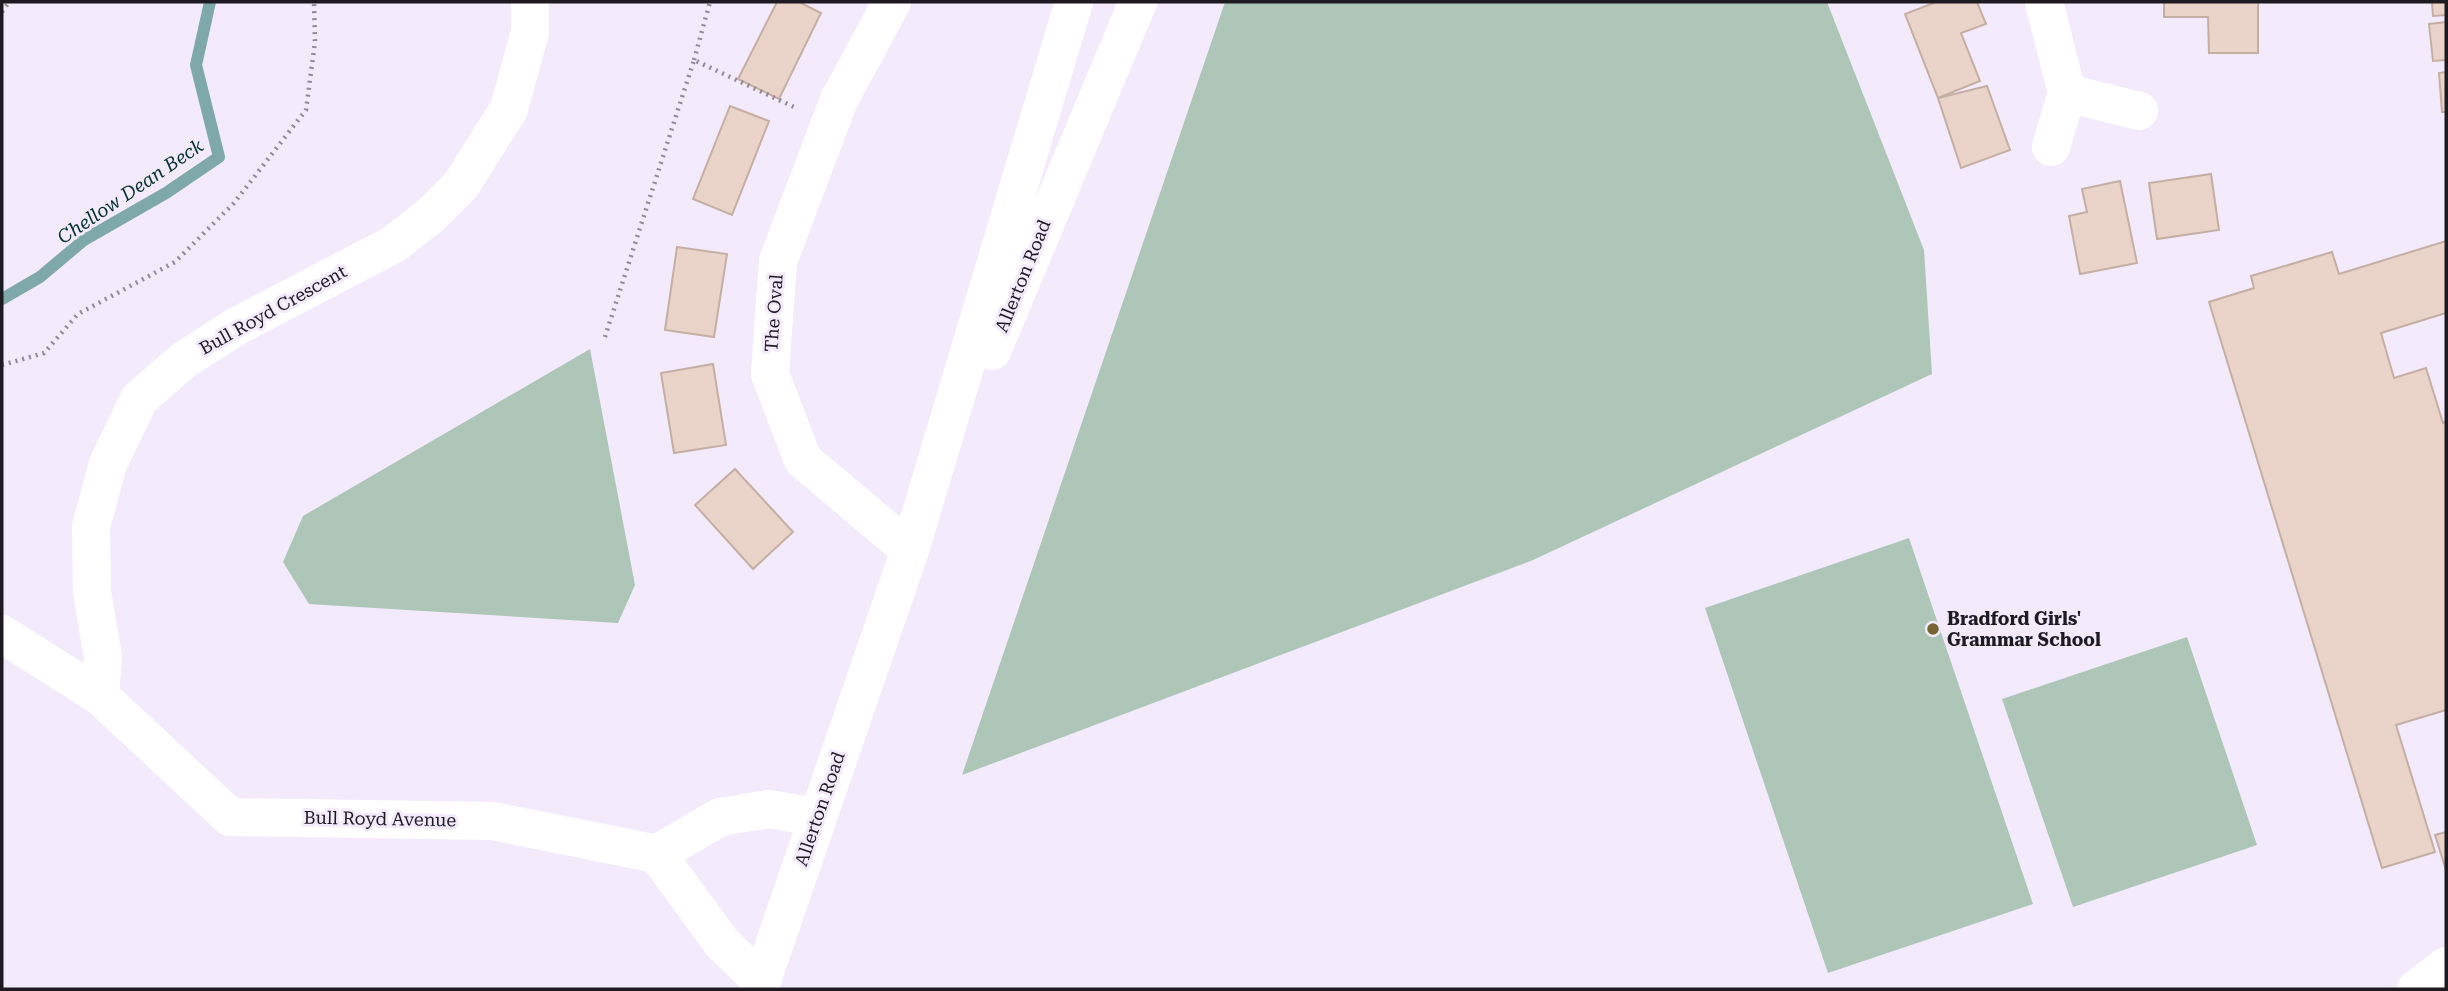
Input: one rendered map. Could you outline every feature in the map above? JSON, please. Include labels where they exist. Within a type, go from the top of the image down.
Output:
[{"type":"street","name":"Bull Royd Crescent","points":[[100,696],[103,657],[92,592],[91,527],[108,464],[139,399],[184,360],[237,326],[394,244],[430,216],[461,185],[509,109],[530,32],[530,2]]},
{"type":"street","name":"The Oval","points":[[891,2],[839,100],[778,261],[770,374],[803,460],[910,550]]},
{"type":"street","name":"Allerton Road","points":[[760,985],[910,550],[1074,2]]},
{"type":"street","name":"Allerton Road","points":[[910,550],[1138,2]]},
{"type":"street","points":[[2044,2],[2067,93],[2051,146]]},
{"type":"street","points":[[2067,93],[2138,111]]},
{"type":"street","name":"Bull Royd Avenue","points":[[2,634],[100,696],[230,817],[493,821],[657,854]]},
{"type":"street","points":[[760,985],[722,943],[657,854],[720,817],[769,809],[817,817]]},
{"type":"street","points":[[2416,989],[2446,965]]},
{"type":"path","points":[[2,12],[9,2]]},
{"type":"path","points":[[2,365],[44,353],[78,314],[174,262],[234,204],[306,110],[315,42],[314,2]]},
{"type":"path","points":[[605,337],[710,2]]},
{"type":"path","points":[[694,60],[830,123]]},
{"type":"green space","points":[[1225,2],[1827,2],[1924,250],[1932,374],[1533,560],[962,775]]},
{"type":"green space","points":[[590,349],[635,585],[618,623],[309,604],[283,562],[303,516]]},
{"type":"green space","points":[[1909,538],[2033,904],[1828,973],[1705,608]]},
{"type":"green space","points":[[2187,637],[2257,845],[2073,907],[2002,699]]},
{"type":"building","points":[[777,2],[799,2],[821,13],[779,99],[738,79]]},
{"type":"building","points":[[1936,2],[1977,2],[1986,24],[1961,33],[1980,81],[1938,98],[1905,14]]},
{"type":"building","points":[[2164,2],[2258,2],[2258,53],[2209,53],[2208,17],[2164,17]]},
{"type":"building","points":[[2432,2],[2446,2],[2446,15],[2433,16]]},
{"type":"building","points":[[2446,22],[2446,60],[2433,61],[2429,24]]},
{"type":"building","points":[[2446,72],[2446,112],[2442,112],[2439,73]]},
{"type":"building","points":[[1987,86],[2010,150],[1961,168],[1938,98]]},
{"type":"building","points":[[730,106],[769,121],[732,215],[693,199]]},
{"type":"building","points":[[2211,174],[2219,230],[2157,239],[2149,183]]},
{"type":"building","points":[[2120,181],[2137,263],[2080,274],[2069,216],[2087,212],[2082,189]]},
{"type":"building","points":[[2446,241],[2446,313],[2381,333],[2394,378],[2426,368],[2443,423],[2446,422],[2446,710],[2396,725],[2435,852],[2382,868],[2209,302],[2254,288],[2251,276],[2332,252],[2339,274]]},
{"type":"building","points":[[677,247],[727,254],[714,337],[665,330]]},
{"type":"building","points":[[713,364],[726,445],[674,453],[661,373]]},
{"type":"building","points":[[735,469],[793,532],[753,569],[695,505]]},
{"type":"building","points":[[2446,832],[2446,870],[2435,835]]},
{"type":"waterway","name":"Chellow Dean Beck","points":[[2,299],[40,277],[84,240],[166,193],[219,157],[196,65],[210,2]]},
{"type":"place","name":"Bradford Girls' Grammar School","points":[[1933,629]]}]
